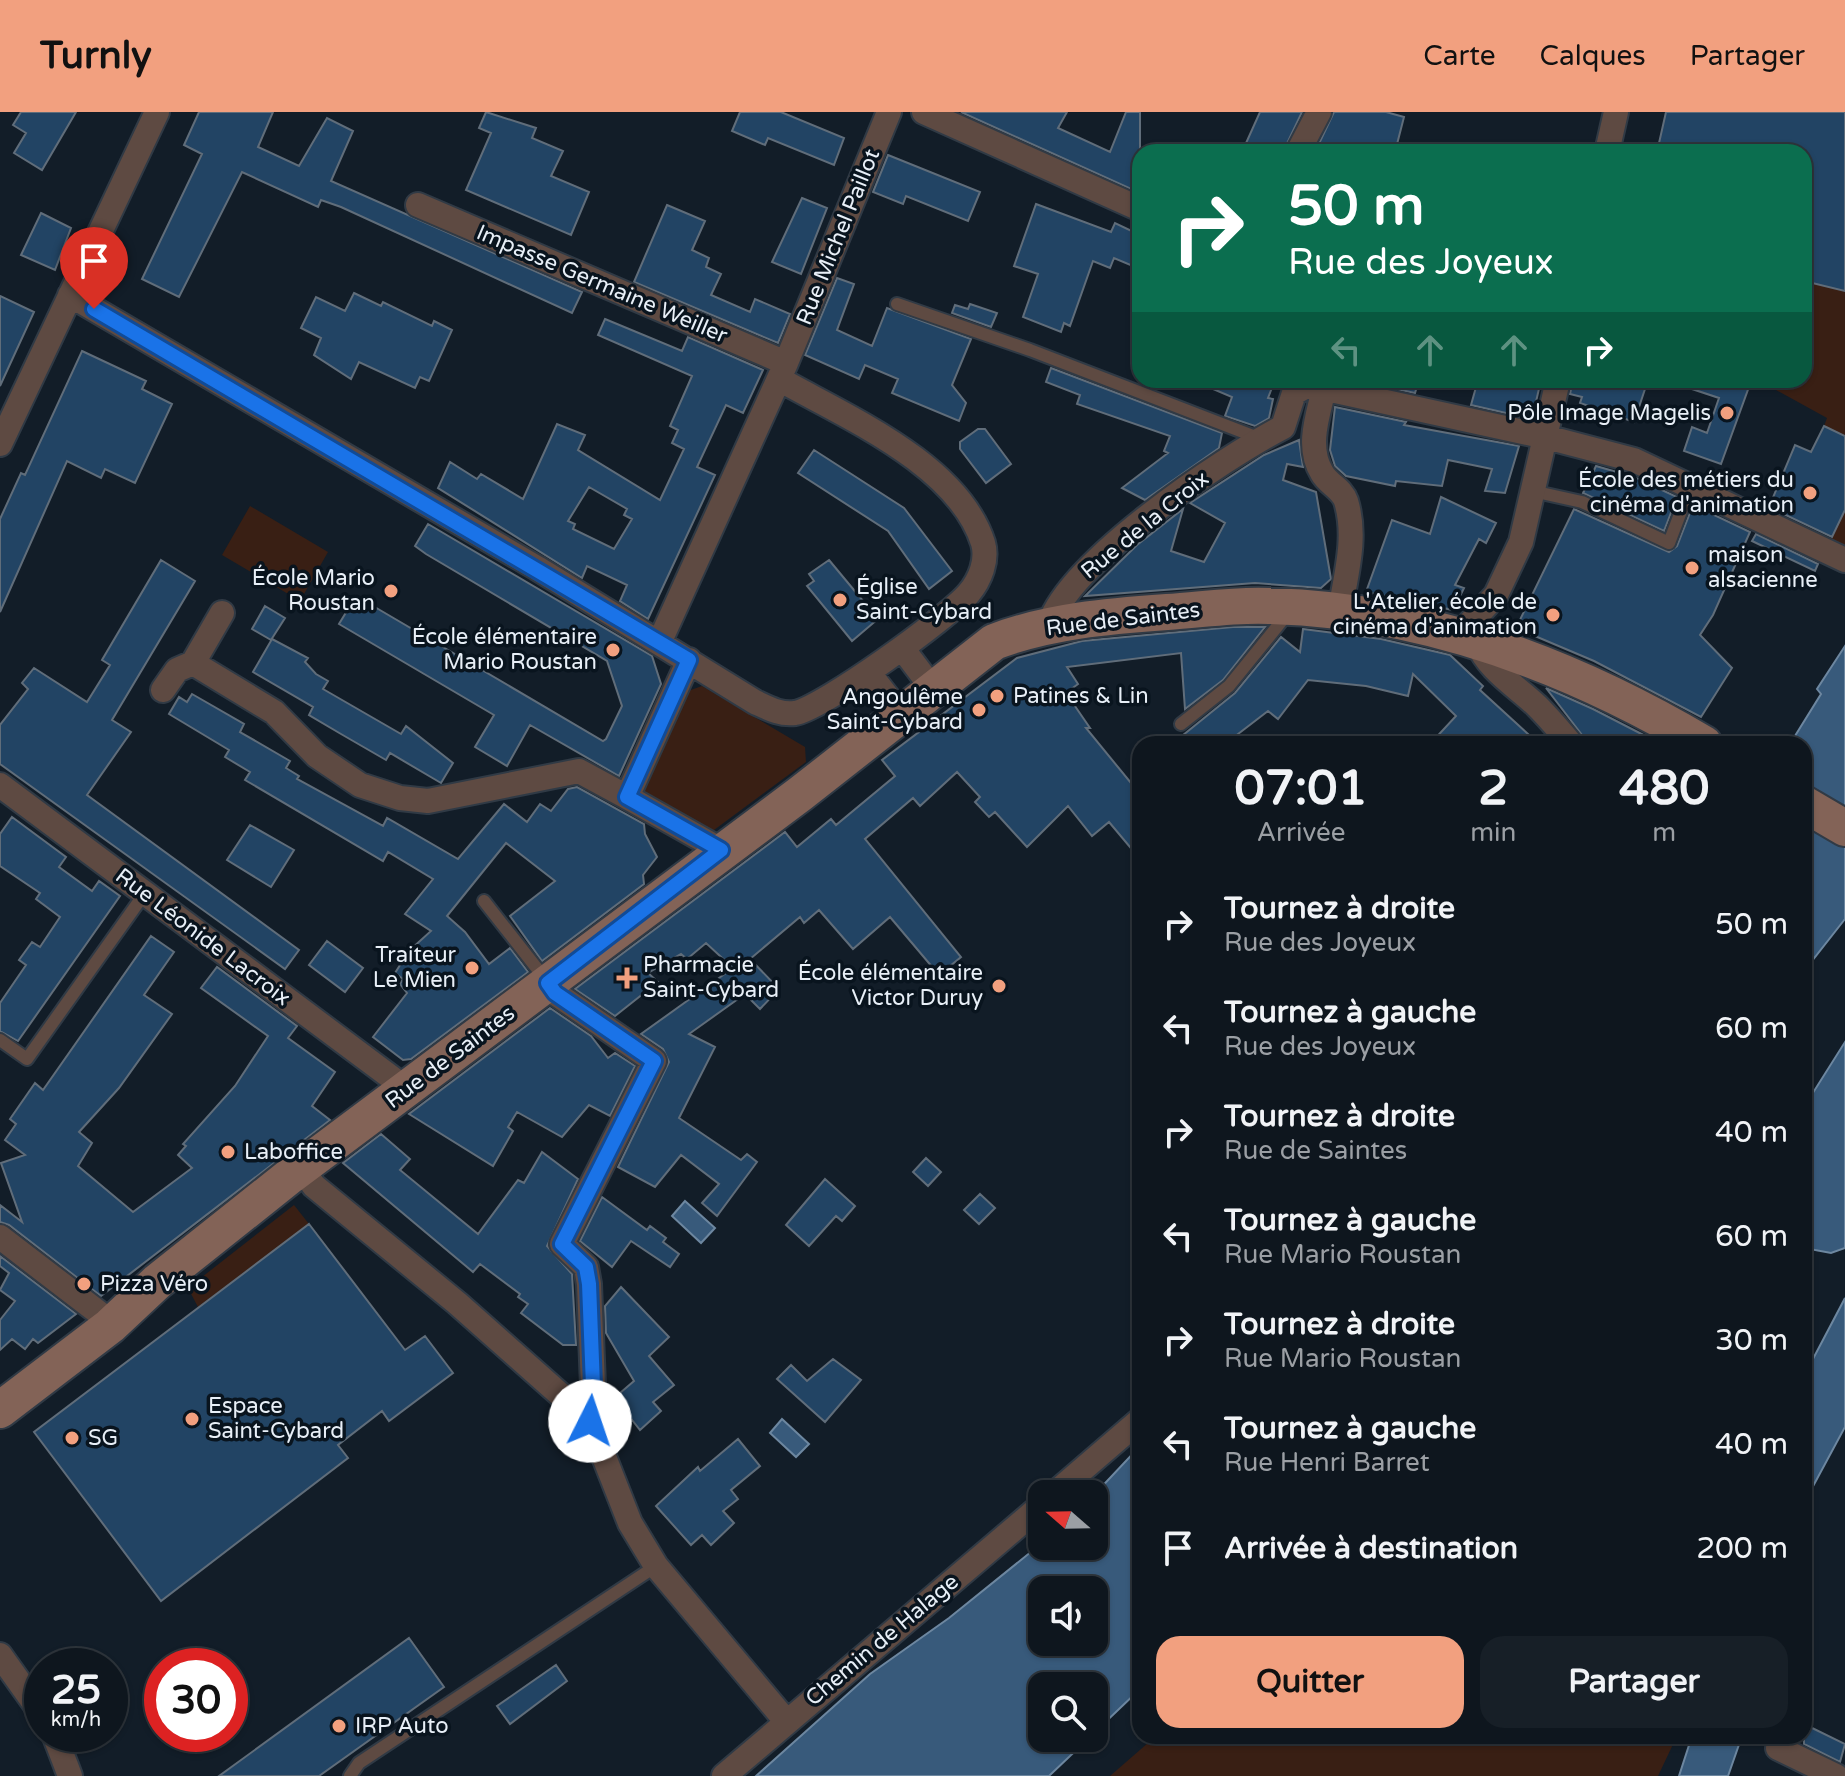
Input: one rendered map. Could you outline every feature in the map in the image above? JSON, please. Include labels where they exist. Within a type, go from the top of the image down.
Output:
[{"type":"main road","name":"Rue de Saintes","points":[[0,1410],[106,1321],[301,1168],[721,850],[800,794],[994,642],[1019,632],[1112,616],[1293,607],[1340,611],[1475,641],[1535,661],[1641,707],[1690,736]]},
{"type":"main road","points":[[1812,809],[1845,828]]},
{"type":"main road","name":"Rue de Saintes","points":[[0,1390],[106,1321]]},
{"type":"street","points":[[0,444],[157,112]]},
{"type":"street","name":"Rue Michel Paillot","points":[[660,641],[783,371],[889,112]]},
{"type":"street","points":[[924,112],[1132,205]]},
{"type":"street","points":[[1302,144],[1319,112]]},
{"type":"street","points":[[1609,144],[1616,112]]},
{"type":"street","name":"Impasse Germaine Weiller","points":[[418,205],[783,371],[902,448],[935,474],[975,525],[984,545],[984,562],[978,579],[967,595],[902,648],[814,707],[779,713],[755,702],[689,660]]},
{"type":"street","points":[[70,295],[689,660],[627,797]]},
{"type":"street","points":[[1306,388],[1294,393],[1283,427],[1314,430]]},
{"type":"street","points":[[1313,388],[1315,451],[1322,473],[1345,496],[1351,522],[1351,548],[1340,611]]},
{"type":"street","points":[[1326,388],[1634,460],[1845,560]]},
{"type":"street","points":[[1475,641],[1521,542],[1556,388]]},
{"type":"street","name":"Rue de la Croix","points":[[1048,628],[1053,609],[1073,583],[1142,523],[1261,439],[1283,427]]},
{"type":"street","points":[[1475,641],[1496,595]]},
{"type":"street","points":[[163,690],[177,670],[193,663],[222,613]]},
{"type":"street","points":[[1475,641],[1497,672],[1537,706],[1564,736]]},
{"type":"street","points":[[902,648],[933,689]]},
{"type":"street","points":[[1535,661],[1531,686],[1537,706]]},
{"type":"street","points":[[193,663],[274,712],[317,756],[360,785],[400,798],[428,801],[579,771],[721,850]]},
{"type":"street","points":[[868,672],[900,713]]},
{"type":"street","name":"Rue Léonide Lacroix","points":[[2,790],[392,1078],[404,1092]]},
{"type":"street","points":[[548,983],[555,993],[654,1061],[562,1244],[586,1267],[589,1284],[593,1386],[590,1421],[630,1523],[656,1566],[786,1721]]},
{"type":"street","points":[[301,1168],[314,1186],[457,1303],[590,1421]]},
{"type":"street","points":[[0,1237],[106,1321]]},
{"type":"street","points":[[1070,1480],[1132,1427]]},
{"type":"street","name":"Chemin de Halage","points":[[724,1776],[1028,1517]]},
{"type":"street","points":[[0,1655],[24,1689]]},
{"type":"street","points":[[1778,1748],[1836,1776]]},
{"type":"street","points":[[61,1752],[70,1776]]},
{"type":"lane","points":[[897,304],[1030,350],[1261,439]]},
{"type":"lane","points":[[1532,491],[1582,502],[1669,543],[1691,485]]},
{"type":"lane","points":[[1181,724],[1229,686],[1293,607]]},
{"type":"lane","points":[[0,1040],[27,1059],[145,893]]},
{"type":"lane","points":[[484,901],[537,964],[548,983]]},
{"type":"lane","points":[[350,1776],[359,1763],[656,1566]]},
{"type":"shaded area","points":[[1812,283],[1845,291],[1845,436],[1824,426],[1827,418],[1769,388],[1812,388]]},
{"type":"shaded area","points":[[250,506],[328,552],[300,601],[222,555]]},
{"type":"shaded area","points":[[1845,510],[1845,548],[1830,541]]},
{"type":"shaded area","points":[[702,686],[805,747],[806,762],[710,833],[643,792],[688,691]]},
{"type":"shaded area","points":[[294,1205],[309,1224],[198,1307],[188,1288]]},
{"type":"shaded area","points":[[1147,1744],[1673,1744],[1658,1776],[1110,1776]]},
{"type":"water","points":[[1845,646],[1845,919],[1812,961],[1812,736],[1795,736],[1821,694],[1817,689]]},
{"type":"water","points":[[1845,1042],[1845,1248],[1831,1253],[1812,1249],[1812,1094]]},
{"type":"water","points":[[685,1201],[715,1228],[701,1243],[672,1216]]},
{"type":"water","points":[[1845,1298],[1845,1427],[1812,1488],[1812,1361]]},
{"type":"water","points":[[782,1419],[809,1444],[796,1457],[770,1433]]},
{"type":"water","points":[[1132,1455],[1132,1697],[1108,1720],[1108,1672],[1028,1672],[1028,1752],[1074,1752],[1049,1776],[756,1776],[870,1674],[949,1618],[1028,1554],[1028,1560],[1108,1560],[1108,1480]]},
{"type":"water","points":[[1689,1744],[1739,1744],[1728,1776],[1679,1776]]},
{"type":"building","points":[[21,112],[76,112],[42,170],[14,153],[26,133],[13,125]]},
{"type":"building","points":[[199,112],[273,112],[258,147],[299,166],[327,118],[353,131],[331,181],[582,292],[572,313],[341,207],[321,200],[318,207],[242,172],[179,297],[142,279],[202,154],[184,145]]},
{"type":"building","points":[[486,112],[536,128],[532,138],[563,151],[551,176],[589,192],[571,235],[466,190],[491,133],[479,128]]},
{"type":"building","points":[[740,112],[781,112],[844,138],[834,165],[768,138],[765,145],[732,131]]},
{"type":"building","points":[[961,112],[1067,112],[1058,128],[1110,152],[1126,112],[1140,112],[1140,144],[1132,144],[1132,189]]},
{"type":"building","points":[[1260,112],[1302,112],[1287,144],[1246,144]]},
{"type":"building","points":[[1334,112],[1386,112],[1404,117],[1397,144],[1319,144]]},
{"type":"building","points":[[1666,112],[1845,112],[1845,291],[1812,283],[1812,144],[1659,144]]},
{"type":"building","points":[[888,155],[980,192],[968,221],[906,196],[903,204],[873,192]]},
{"type":"building","points":[[802,198],[827,208],[801,274],[772,262]]},
{"type":"building","points":[[1036,204],[1111,232],[1115,223],[1132,231],[1132,266],[1114,258],[1110,268],[1093,261],[1070,326],[1064,323],[1061,332],[1023,317],[1038,274],[1014,266]]},
{"type":"building","points":[[667,205],[705,221],[692,250],[709,258],[706,267],[721,274],[711,295],[750,312],[755,299],[790,314],[778,343],[634,282]]},
{"type":"building","points":[[41,213],[71,228],[55,270],[21,255]]},
{"type":"building","points":[[837,278],[854,284],[837,330],[872,346],[887,308],[971,339],[952,385],[966,403],[959,421],[892,393],[898,379],[865,365],[859,379],[805,355]]},
{"type":"building","points":[[354,293],[381,306],[383,302],[432,326],[434,321],[452,330],[429,381],[420,377],[415,388],[359,362],[351,379],[314,355],[321,338],[301,328],[316,297],[345,311]]},
{"type":"building","points":[[0,296],[34,312],[0,386]]},
{"type":"building","points":[[970,304],[997,313],[991,327],[952,313],[955,305],[968,309]]},
{"type":"building","points":[[605,319],[682,351],[688,337],[763,370],[743,413],[726,405],[697,467],[715,475],[648,619],[620,601],[627,585],[587,566],[582,578],[438,488],[450,462],[477,479],[481,474],[523,499],[557,424],[585,435],[578,450],[660,500],[684,449],[672,443],[678,430],[670,426],[692,376],[598,335]],"holes":[[[589,487],[627,509],[624,515],[632,519],[614,549],[573,529],[575,524],[568,521]]]},
{"type":"building","points":[[82,351],[146,381],[142,389],[172,404],[135,483],[105,469],[101,478],[67,461],[0,612],[0,519],[21,473],[25,475]]},
{"type":"building","points":[[1051,368],[1222,433],[1219,448],[1145,500],[1122,488],[1168,453],[1164,451],[1170,436],[1077,404],[1080,395],[1046,382]]},
{"type":"building","points":[[1211,388],[1272,388],[1268,398],[1273,399],[1269,418],[1255,426],[1225,416],[1232,397]]},
{"type":"building","points":[[1392,388],[1417,388],[1415,393]]},
{"type":"building","points":[[1476,388],[1539,388],[1532,419],[1471,405]]},
{"type":"building","name":"École des métiers du cinéma d'animation","points":[[1571,388],[1645,388],[1634,422],[1580,403],[1582,397],[1570,394]]},
{"type":"building","name":"Pôle Image Magelis","points":[[1689,388],[1749,388],[1721,464],[1684,451],[1692,427],[1707,433],[1719,398]]},
{"type":"building","points":[[1335,407],[1406,422],[1404,425],[1519,446],[1505,493],[1485,491],[1492,469],[1448,460],[1442,486],[1396,481],[1395,486],[1346,476],[1335,466],[1330,450]]},
{"type":"building","name":"École des métiers du cinéma d'animation","points":[[1824,426],[1845,436],[1845,510],[1832,537],[1769,507],[1795,445],[1811,452]]},
{"type":"building","points":[[978,429],[985,429],[1011,464],[986,483],[960,449],[960,442]]},
{"type":"building","points":[[1299,440],[1303,467],[1287,464],[1283,480],[1316,492],[1331,579],[1321,588],[1255,583],[1085,596],[1137,545],[1183,509],[1171,551],[1204,562],[1225,523],[1190,503],[1264,455]]},
{"type":"building","points":[[814,450],[904,508],[952,571],[929,589],[888,531],[798,473]]},
{"type":"building","points":[[1596,466],[1634,477],[1677,497],[1664,531],[1583,493]]},
{"type":"building","points":[[1441,497],[1496,523],[1486,543],[1479,539],[1455,585],[1464,588],[1453,610],[1366,592],[1392,520],[1430,534]]},
{"type":"building","points":[[1693,505],[1750,532],[1713,615],[1700,635],[1732,668],[1701,717],[1594,661],[1516,628],[1574,509],[1669,552],[1677,546]]},
{"type":"building","points":[[428,524],[652,656],[661,684],[619,776],[530,725],[507,766],[475,747],[494,715],[339,624],[356,596],[603,741],[606,739],[622,706],[607,661],[415,546]]},
{"type":"building","points":[[1756,534],[1818,564],[1815,571],[1752,541]]},
{"type":"building","points":[[161,560],[195,581],[112,720],[131,732],[87,795],[299,950],[285,969],[0,764],[0,725],[28,689],[22,683],[34,668],[87,702],[110,665],[102,660]]},
{"type":"building","name":"Église Saint-Cybard","points":[[829,560],[878,619],[852,641],[807,586],[814,581],[809,574]]},
{"type":"building","points":[[265,606],[285,618],[271,640],[252,629]]},
{"type":"building","points":[[1233,627],[1265,627],[1223,680],[1185,709],[1181,653],[1067,667],[1078,684],[1066,693],[1090,728],[1086,728],[1132,782],[1132,849],[1109,822],[1092,836],[1068,806],[1027,847],[995,812],[989,817],[975,802],[980,797],[957,772],[920,806],[913,798],[865,839],[961,957],[939,975],[890,917],[853,949],[819,910],[804,923],[800,917],[750,959],[779,989],[760,1009],[745,994],[689,1034],[715,1047],[679,1118],[741,1160],[747,1154],[757,1162],[717,1216],[702,1203],[719,1184],[681,1155],[655,1187],[618,1167],[669,1062],[663,1049],[641,1034],[733,968],[706,943],[687,959],[681,954],[648,973],[658,982],[615,1016],[575,989],[785,832],[797,847],[831,819],[836,825],[895,776],[882,760],[1017,658],[1082,641]]},
{"type":"building","points":[[1303,629],[1381,639],[1450,655],[1483,686],[1480,690],[1530,736],[1437,736],[1456,716],[1413,674],[1408,696],[1366,686],[1308,680],[1278,719],[1268,711],[1235,736],[1182,736],[1235,693],[1281,637],[1300,652]]},
{"type":"building","points":[[272,639],[308,658],[305,662],[328,681],[323,689],[401,734],[406,726],[453,763],[441,783],[390,753],[386,760],[341,734],[309,715],[313,707],[253,672]]},
{"type":"building","points":[[1546,688],[1645,736],[1583,736]]},
{"type":"building","points":[[192,694],[244,724],[240,732],[290,761],[286,768],[299,776],[297,779],[383,826],[387,818],[458,859],[504,804],[527,822],[540,804],[551,811],[568,789],[577,787],[644,824],[645,834],[657,857],[643,875],[644,884],[542,961],[510,916],[555,881],[506,843],[447,916],[465,932],[489,964],[510,948],[528,972],[411,1059],[403,1060],[373,1037],[407,993],[400,984],[403,979],[395,973],[409,951],[431,931],[405,914],[433,879],[388,852],[383,861],[245,780],[250,772],[225,757],[229,750],[169,714],[179,697],[187,702]]},
{"type":"building","points":[[12,817],[66,857],[59,867],[92,891],[99,881],[120,896],[18,1041],[0,1031],[0,1003],[26,965],[19,960],[32,942],[40,947],[60,917],[36,899],[40,893],[0,866],[0,834]]},
{"type":"building","points":[[250,825],[294,850],[271,887],[227,860]]},
{"type":"building","points":[[151,936],[174,952],[144,995],[172,1014],[119,1088],[79,1132],[92,1143],[78,1166],[133,1212],[192,1168],[178,1155],[186,1146],[183,1144],[235,1086],[268,1036],[201,988],[217,967],[297,1026],[288,1038],[335,1072],[312,1106],[330,1120],[101,1296],[9,1225],[0,1222],[0,1205],[22,1222],[1,1163],[25,1155],[5,1140],[16,1124],[10,1119],[35,1083],[43,1090]]},
{"type":"building","points":[[327,941],[363,968],[345,992],[309,965]]},
{"type":"building","points":[[550,1008],[591,1036],[608,1058],[615,1053],[635,1066],[610,1116],[589,1105],[562,1137],[517,1112],[508,1127],[513,1131],[493,1166],[409,1114]]},
{"type":"building","points":[[381,1134],[410,1159],[400,1170],[478,1234],[518,1180],[524,1183],[542,1152],[578,1179],[547,1246],[572,1274],[576,1345],[563,1345],[521,1313],[528,1304],[518,1297],[520,1294],[480,1264],[473,1272],[343,1163]]},
{"type":"building","points":[[926,1158],[941,1172],[928,1186],[913,1172]]},
{"type":"building","points":[[825,1179],[855,1206],[842,1221],[836,1216],[809,1246],[786,1225]]},
{"type":"building","points":[[980,1194],[995,1208],[979,1224],[964,1210]]},
{"type":"building","points":[[602,1197],[647,1230],[650,1226],[666,1238],[663,1242],[679,1254],[670,1267],[631,1241],[612,1267],[580,1241]]},
{"type":"building","name":"Espace Saint-Cybard","points":[[309,1224],[405,1350],[425,1336],[453,1373],[389,1421],[382,1411],[338,1445],[348,1458],[161,1601],[34,1432]]},
{"type":"building","points":[[0,1256],[76,1314],[38,1343],[33,1339],[25,1349],[12,1339],[0,1350],[0,1320],[15,1301],[0,1290],[9,1273],[0,1266]]},
{"type":"building","points":[[621,1287],[669,1337],[649,1356],[674,1385],[653,1402],[661,1411],[640,1430],[632,1420],[617,1433],[606,1405],[634,1381],[606,1333],[605,1306]]},
{"type":"building","points":[[833,1359],[861,1380],[825,1422],[777,1379],[791,1365],[807,1381]]},
{"type":"building","points":[[738,1439],[760,1466],[731,1490],[738,1499],[723,1511],[734,1523],[711,1545],[702,1535],[691,1545],[656,1506],[698,1467],[700,1471]]},
{"type":"building","name":"IRP Auto","points":[[409,1638],[444,1687],[319,1776],[219,1776]]},
{"type":"building","points":[[556,1665],[567,1681],[510,1724],[497,1706]]},
{"type":"building","points":[[1812,1728],[1845,1744],[1840,1762],[1804,1744],[1812,1744]]},
{"type":"place","name":"Pôle Image Magelis","points":[[1727,413]]},
{"type":"place","name":"École des métiers du cinéma d'animation","points":[[1810,493]]},
{"type":"place","name":"maison alsacienne","points":[[1692,568]]},
{"type":"place","name":"École Mario Roustan","points":[[391,591]]},
{"type":"place","name":"Église Saint-Cybard","points":[[840,600]]},
{"type":"place","name":"L'Atelier, école de cinéma d'animation","points":[[1553,615]]},
{"type":"place","name":"École élémentaire Mario Roustan","points":[[613,650]]},
{"type":"place","name":"Patines & Lin","points":[[997,696]]},
{"type":"place","name":"Angoulême Saint-Cybard","points":[[979,710]]},
{"type":"place","name":"Traiteur Le Mien","points":[[472,968]]},
{"type":"place","name":"Pharmacie Saint-Cybard","points":[[627,978]]},
{"type":"place","name":"École élémentaire Victor Duruy","points":[[999,986]]},
{"type":"place","name":"Laboffice","points":[[228,1152]]},
{"type":"place","name":"Pizza Véro","points":[[84,1284]]},
{"type":"place","name":"Espace Saint-Cybard","points":[[192,1419]]},
{"type":"place","name":"SG","points":[[72,1438]]},
{"type":"place","name":"IRP Auto","points":[[339,1726]]},
{"type":"route","points":[[94,309],[689,660],[627,797],[721,850],[548,983],[555,993],[654,1061],[562,1244],[586,1267],[589,1284],[593,1386],[590,1421]]}]
